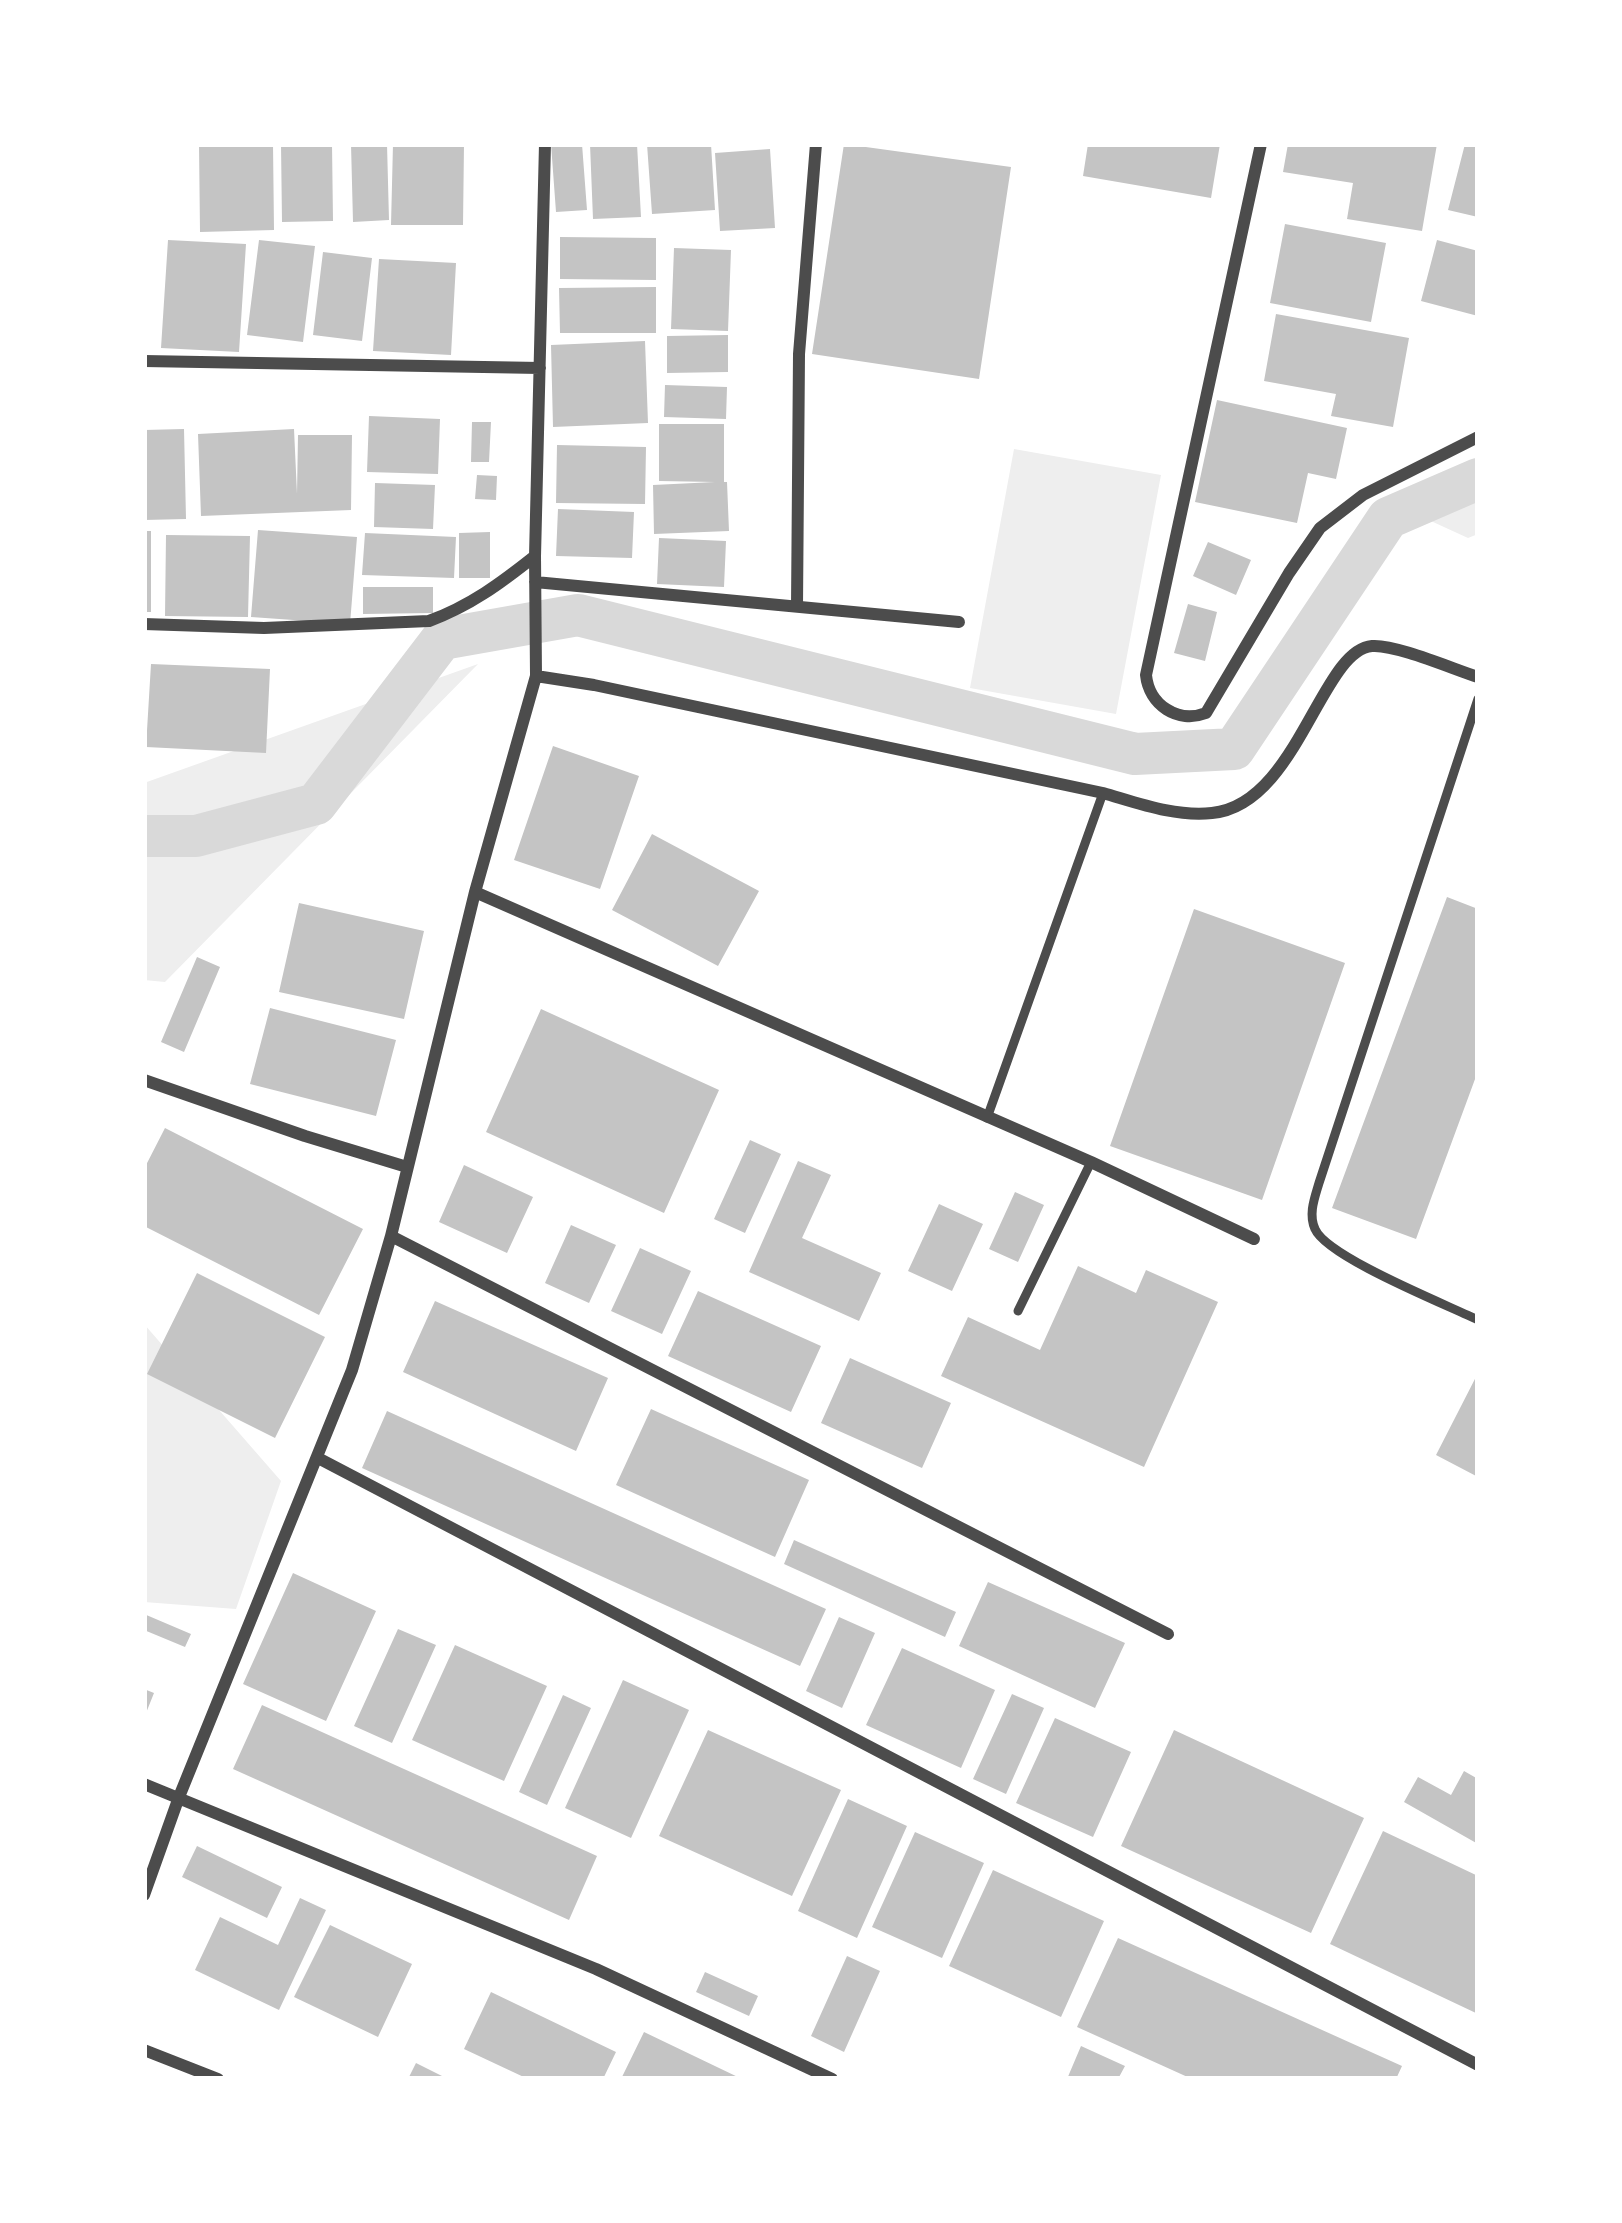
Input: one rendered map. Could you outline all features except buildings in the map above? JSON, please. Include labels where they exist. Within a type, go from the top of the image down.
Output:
[{"type":"street","points":[[144,1894],[352,1370],[536,672],[545,144]]},
{"type":"street","points":[[797,606],[799,354],[816,144]]},
{"type":"street","points":[[1261,144],[1145,675],[1150,695],[1180,715],[1206,713],[1320,528],[1363,495],[1478,437]]},
{"type":"street","points":[[144,361],[540,368]]},
{"type":"street","points":[[144,624],[264,628],[429,621],[488,593],[535,556]]},
{"type":"street","points":[[535,586],[959,622]]},
{"type":"street","points":[[536,672],[1179,813],[1234,809],[1260,791],[1282,766],[1341,667],[1361,648],[1375,645],[1478,677]]},
{"type":"street","points":[[475,892],[1091,1162],[1253,1240]]},
{"type":"street","points":[[144,1079],[406,1167]]},
{"type":"street","points":[[391,1236],[1168,1634]]},
{"type":"street","points":[[318,1458],[1478,2065]]},
{"type":"street","points":[[144,1784],[596,1969],[832,2079]]},
{"type":"street","points":[[144,2050],[218,2079]]},
{"type":"lane","points":[[1478,699],[1312,1215],[1316,1232],[1336,1252],[1478,1320]]},
{"type":"lane","points":[[987,1118],[1103,794]]},
{"type":"lane","points":[[1018,1311],[1091,1162]]},
{"type":"shaded area","points":[[1014,449],[1161,475],[1116,714],[970,688]]},
{"type":"shaded area","points":[[1478,457],[1478,534],[1468,538],[1385,500]]},
{"type":"shaded area","points":[[478,664],[165,982],[144,980],[144,783]]},
{"type":"shaded area","points":[[144,1324],[281,1481],[236,1609],[144,1602]]},
{"type":"waterway","points":[[144,836],[196,836],[316,804],[442,639],[578,615],[1135,754],[1234,749],[1388,518],[1478,479]]}]
